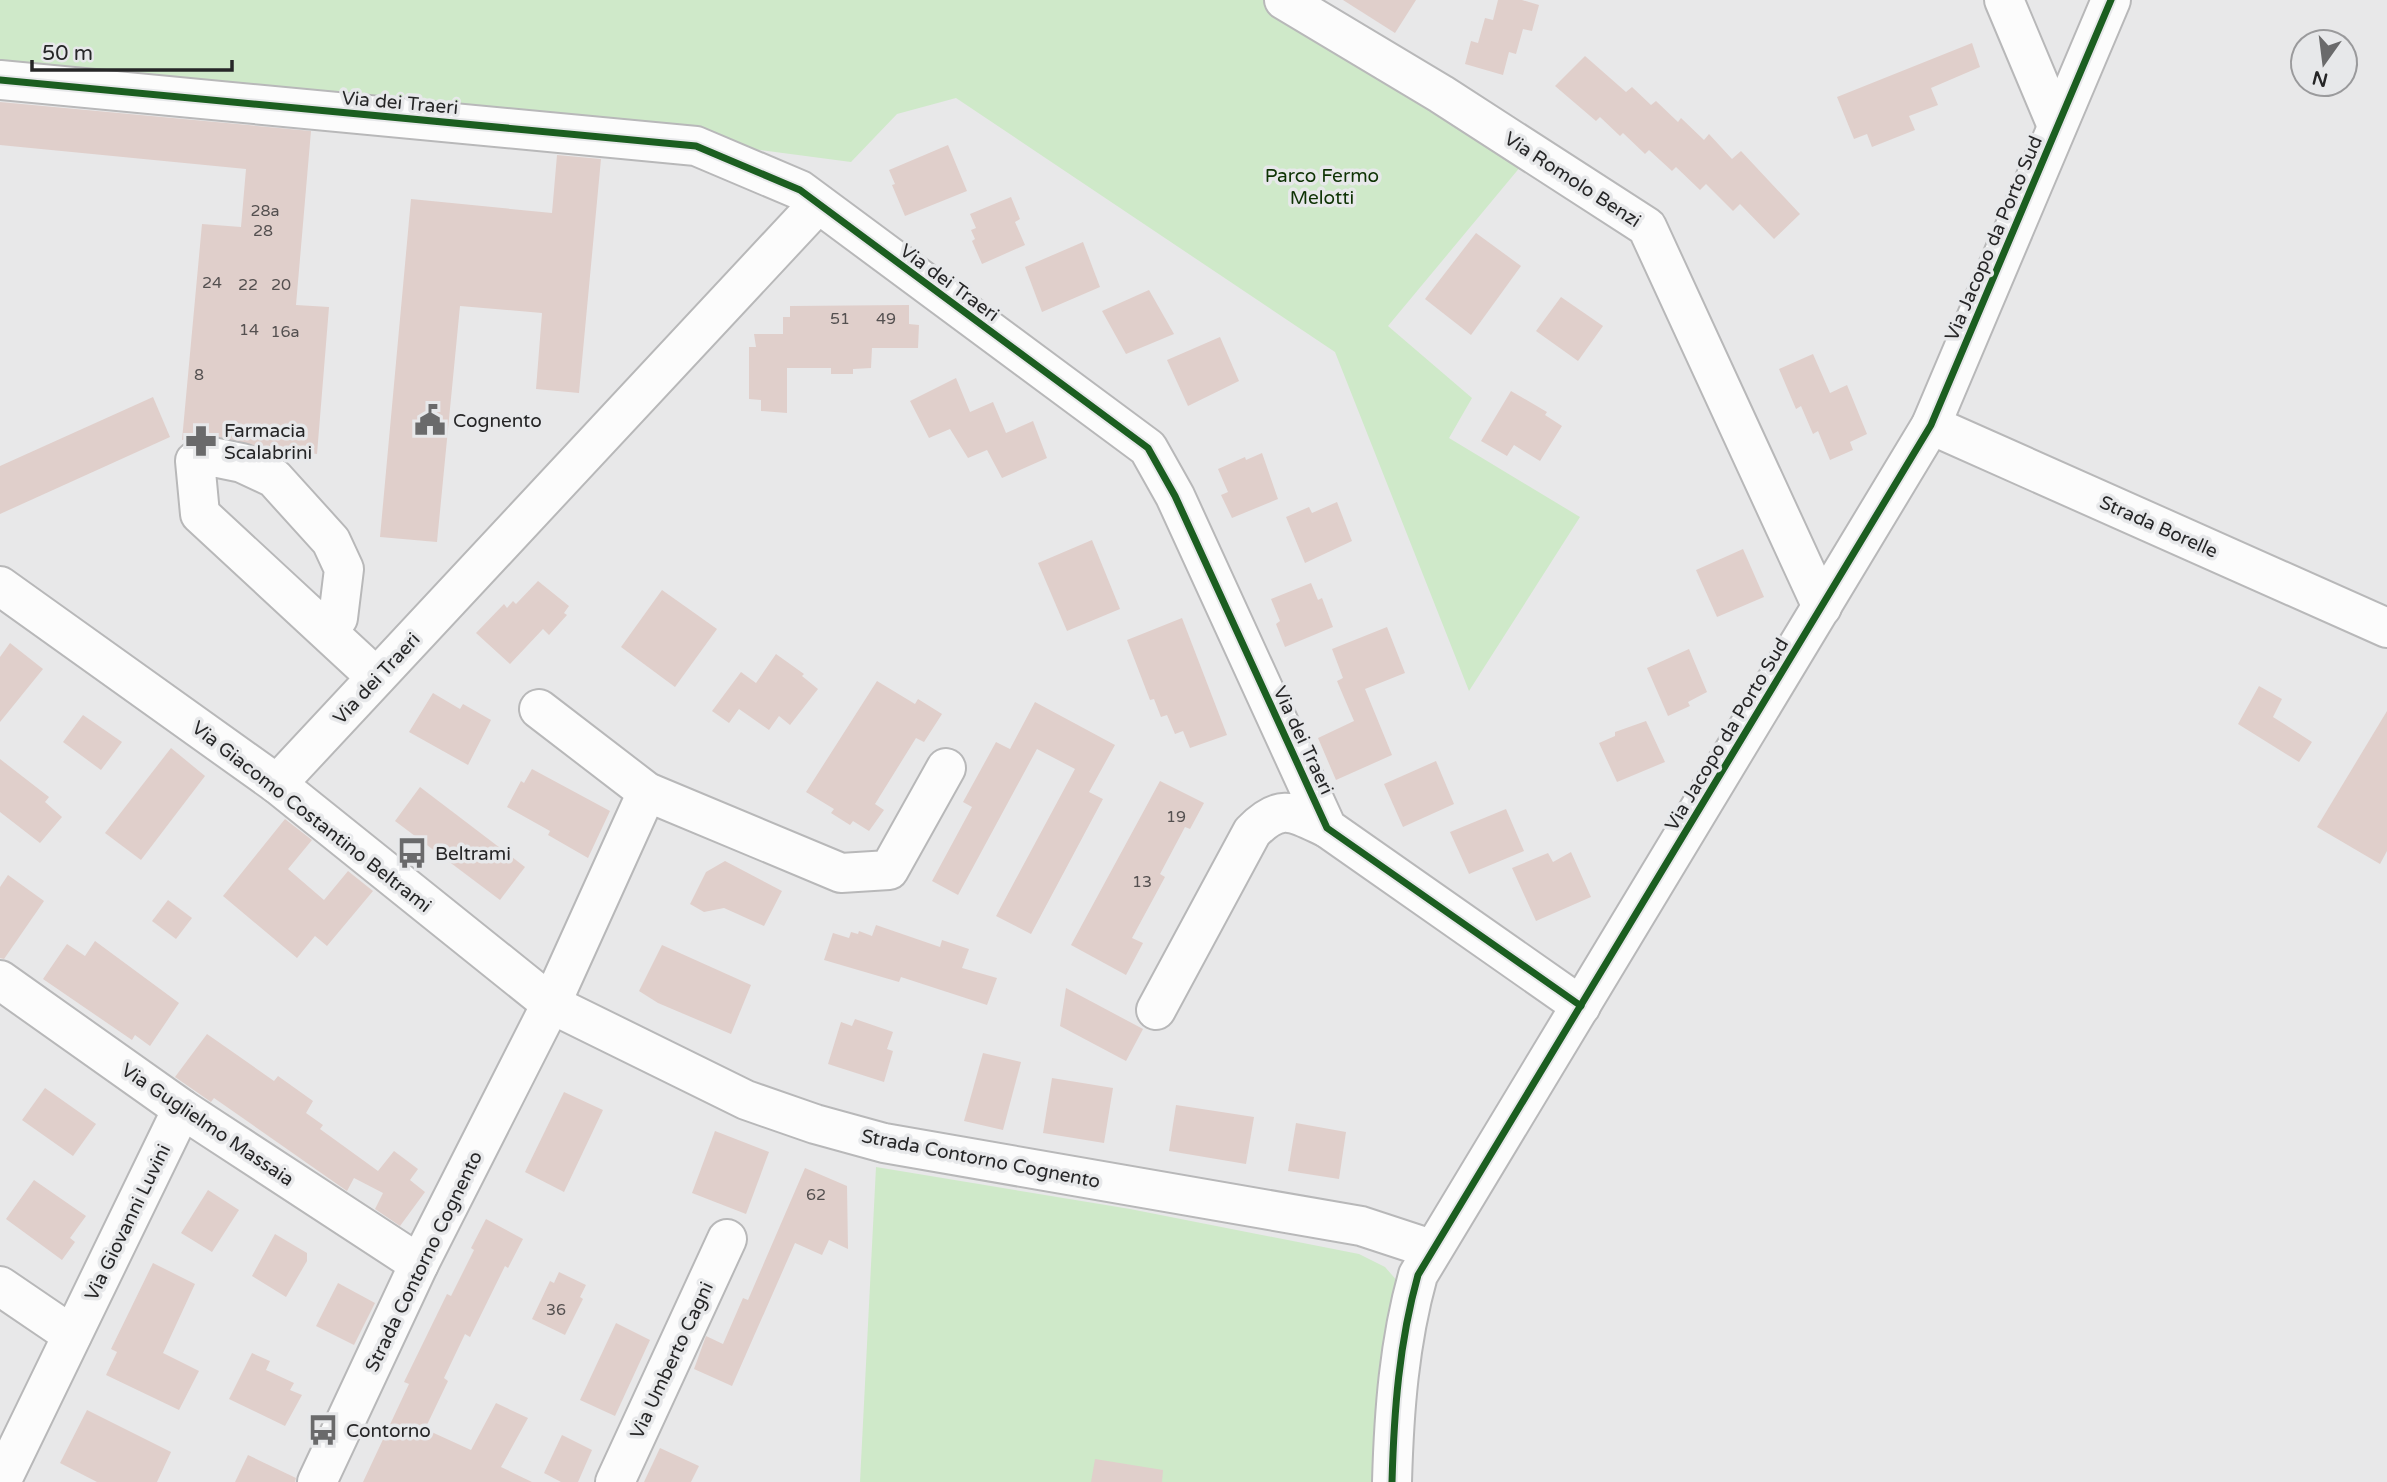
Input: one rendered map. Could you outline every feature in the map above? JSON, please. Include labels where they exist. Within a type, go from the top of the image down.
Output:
[{"type":"street","name":"Via Romolo Benzi","points":[[1284,0],[1441,94],[1647,227],[1822,607]]},
{"type":"street","points":[[2004,0],[2057,126]]},
{"type":"street","name":"Via Jacopo da Porto Sud","points":[[1392,1482],[1397,1374],[1406,1318],[1418,1275],[1431,1249],[1581,1006],[1931,425],[2111,0]]},
{"type":"street","name":"Via dei Traeri","points":[[0,80],[696,146],[800,190],[1149,448],[1175,496],[1327,828]]},
{"type":"street","name":"Via dei Traeri","points":[[277,784],[818,204]]},
{"type":"street","name":"Strada Borelle","points":[[1931,425],[2387,628]]},
{"type":"street","points":[[328,629],[338,618],[344,569],[331,541],[274,478],[242,463],[203,454],[195,461],[200,514],[209,526],[328,629],[376,677]]},
{"type":"street","name":"Via Giacomo Costantino Beltrami","points":[[0,586],[277,784],[551,1004]]},
{"type":"street","points":[[539,709],[646,792],[841,873],[888,870],[946,768]]},
{"type":"street","name":"Strada Contorno Cognento","points":[[317,1482],[419,1264],[551,1004],[646,792]]},
{"type":"street","name":"Via dei Traeri","points":[[1156,1010],[1252,832],[1268,815],[1293,812],[1327,828],[1581,1006]]},
{"type":"street","name":"Via Guglielmo Massaia","points":[[0,980],[182,1109],[419,1264]]},
{"type":"street","name":"Strada Contorno Cognento","points":[[551,1004],[746,1101],[815,1124],[884,1143],[1362,1226],[1431,1249]]},
{"type":"street","name":"Via Giovanni Luvini","points":[[1,1481],[182,1109]]},
{"type":"street","name":"Via Umberto Cagni","points":[[615,1482],[727,1239]]},
{"type":"street","points":[[0,1286],[72,1335]]},
{"type":"green space","name":"Parco Fermo Melotti","points":[[0,0],[1271,0],[1526,160],[1388,326],[1472,398],[1449,438],[1580,517],[1469,691],[1335,352],[956,98],[897,114],[851,162],[660,137],[0,73]]},
{"type":"green space","points":[[876,1167],[1130,1209],[1359,1254],[1385,1267],[1399,1283],[1387,1318],[1376,1482],[860,1482]]},
{"type":"building","points":[[1343,0],[1416,0],[1395,33]]},
{"type":"building","points":[[1498,0],[1522,0],[1539,5],[1532,31],[1523,29],[1516,54],[1509,52],[1503,75],[1465,64],[1471,41],[1478,43],[1485,18],[1493,20]]},
{"type":"building","points":[[1972,43],[1980,67],[1931,88],[1938,105],[1909,116],[1915,130],[1872,147],[1867,134],[1854,139],[1837,97]]},
{"type":"building","points":[[1585,56],[1626,92],[1632,87],[1651,105],[1656,101],[1678,122],[1681,118],[1704,140],[1709,134],[1732,159],[1741,151],[1800,214],[1774,239],[1740,204],[1733,211],[1706,184],[1700,190],[1676,167],[1672,171],[1649,150],[1645,154],[1623,133],[1620,136],[1600,117],[1596,121],[1555,86]]},
{"type":"building","points":[[0,102],[311,131],[296,305],[329,307],[317,454],[262,448],[207,434],[182,440],[202,224],[241,227],[246,169],[0,145]]},
{"type":"building","points":[[948,145],[967,191],[905,216],[889,170]]},
{"type":"building","points":[[557,155],[601,159],[579,393],[536,389],[542,313],[460,306],[437,542],[380,537],[411,199],[552,213]]},
{"type":"building","points":[[1011,197],[1020,219],[1015,222],[1025,245],[982,264],[972,241],[975,239],[971,230],[976,228],[970,214]]},
{"type":"building","points":[[1476,233],[1521,266],[1471,335],[1425,299]]},
{"type":"building","points":[[1083,242],[1100,287],[1042,312],[1025,267]]},
{"type":"building","points":[[1149,290],[1174,334],[1126,354],[1102,311]]},
{"type":"building","points":[[1561,297],[1603,326],[1578,361],[1536,331]]},
{"type":"building","points":[[909,305],[909,324],[919,325],[918,348],[872,348],[871,368],[853,369],[853,374],[831,374],[831,368],[787,368],[787,413],[761,411],[761,400],[749,399],[749,347],[756,347],[754,334],[783,334],[783,317],[790,317],[790,306]]},
{"type":"building","points":[[1220,337],[1239,381],[1188,406],[1167,360]]},
{"type":"building","points":[[1813,354],[1830,393],[1847,385],[1867,434],[1850,442],[1853,450],[1830,460],[1818,431],[1813,434],[1801,406],[1796,409],[1779,369]]},
{"type":"building","points":[[956,378],[970,412],[993,402],[1006,433],[1033,421],[1047,458],[1002,478],[987,450],[968,458],[950,429],[929,438],[910,401]]},
{"type":"building","points":[[1511,391],[1547,412],[1545,415],[1562,426],[1540,461],[1514,445],[1507,456],[1481,441]]},
{"type":"building","points":[[153,397],[170,437],[0,514],[0,466]]},
{"type":"building","points":[[1262,453],[1278,499],[1232,518],[1221,495],[1228,492],[1218,469]]},
{"type":"building","points":[[1337,502],[1352,541],[1305,563],[1286,517],[1309,507],[1312,513]]},
{"type":"building","points":[[1092,540],[1120,609],[1067,631],[1038,563]]},
{"type":"building","points":[[1743,549],[1764,597],[1717,617],[1696,570]]},
{"type":"building","points":[[538,581],[569,606],[564,613],[567,615],[549,635],[543,629],[510,664],[476,633],[504,604],[507,608],[513,601],[516,604]]},
{"type":"building","points":[[1311,583],[1318,600],[1322,598],[1333,627],[1285,647],[1276,624],[1280,621],[1271,599]]},
{"type":"building","points":[[662,590],[717,629],[675,687],[621,647]]},
{"type":"building","points":[[1182,618],[1227,735],[1190,748],[1183,731],[1175,734],[1167,715],[1161,717],[1154,699],[1150,700],[1127,640]]},
{"type":"building","points":[[1387,627],[1405,673],[1365,689],[1392,755],[1336,780],[1318,738],[1354,721],[1337,681],[1343,678],[1332,649]]},
{"type":"building","points":[[10,643],[43,669],[0,722],[0,657]]},
{"type":"building","points":[[1689,649],[1707,692],[1688,702],[1690,706],[1668,716],[1647,668]]},
{"type":"building","points":[[776,654],[804,674],[802,676],[818,689],[790,725],[779,716],[769,730],[739,709],[729,723],[712,711],[741,672],[756,683]]},
{"type":"building","points":[[877,681],[915,704],[918,699],[942,714],[924,742],[916,738],[875,804],[884,810],[869,831],[853,821],[850,825],[831,813],[834,809],[806,792]]},
{"type":"building","points":[[2259,686],[2282,699],[2273,717],[2312,742],[2299,762],[2238,724]]},
{"type":"building","points":[[433,693],[460,709],[463,704],[491,720],[468,765],[409,732]]},
{"type":"building","points":[[1035,702],[1115,745],[1089,792],[1103,799],[1031,934],[996,916],[1075,769],[1037,749],[958,895],[932,881],[972,807],[963,802],[996,742],[1010,749]]},
{"type":"building","points":[[2387,711],[2387,851],[2380,864],[2317,827]]},
{"type":"building","points":[[83,715],[122,742],[101,770],[63,742]]},
{"type":"building","points":[[1646,721],[1665,762],[1617,782],[1599,743],[1615,736],[1615,732]]},
{"type":"building","points":[[171,748],[205,776],[141,860],[105,833]]},
{"type":"building","points":[[0,759],[49,797],[45,802],[62,817],[40,843],[0,812]]},
{"type":"building","points":[[1436,761],[1454,804],[1403,827],[1384,784]]},
{"type":"building","points":[[532,769],[610,811],[588,858],[548,835],[550,831],[507,807],[521,781],[524,783]]},
{"type":"building","points":[[1160,781],[1204,803],[1190,829],[1185,827],[1160,874],[1165,877],[1132,938],[1143,943],[1126,975],[1071,945]]},
{"type":"building","points":[[420,787],[525,867],[500,900],[395,821]]},
{"type":"building","points":[[1506,809],[1524,851],[1469,874],[1450,832]]},
{"type":"building","points":[[285,819],[312,840],[288,869],[324,900],[348,871],[373,891],[327,946],[315,936],[297,958],[223,896]]},
{"type":"building","points":[[1571,852],[1591,897],[1536,921],[1512,868],[1548,853],[1553,862]]},
{"type":"building","points":[[725,861],[782,891],[764,926],[724,908],[704,912],[690,904],[706,872]]},
{"type":"building","points":[[8,875],[44,901],[4,959],[0,958],[0,887]]},
{"type":"building","points":[[168,900],[192,918],[176,939],[152,921]]},
{"type":"building","points":[[876,925],[940,947],[942,940],[969,949],[962,968],[997,978],[987,1005],[901,977],[899,982],[824,960],[833,933],[849,938],[851,932],[858,934],[859,931],[872,936]]},
{"type":"building","points":[[95,941],[179,1003],[150,1046],[135,1035],[132,1040],[43,979],[67,944],[85,956]]},
{"type":"building","points":[[662,945],[751,985],[731,1034],[658,1003],[639,991]]},
{"type":"building","points":[[1066,988],[1143,1029],[1126,1061],[1060,1026]]},
{"type":"building","points":[[855,1019],[893,1032],[887,1049],[893,1051],[884,1082],[828,1064],[841,1022],[852,1026]]},
{"type":"building","points":[[207,1034],[274,1081],[278,1076],[313,1101],[306,1113],[323,1125],[320,1129],[378,1171],[394,1151],[418,1169],[410,1180],[425,1192],[400,1226],[375,1209],[383,1193],[354,1178],[347,1191],[214,1098],[211,1102],[175,1077]]},
{"type":"building","points":[[983,1053],[1021,1062],[1003,1130],[964,1121]]},
{"type":"building","points":[[1052,1078],[1113,1088],[1104,1143],[1043,1133]]},
{"type":"building","points":[[45,1088],[96,1124],[73,1156],[22,1120]]},
{"type":"building","points":[[564,1092],[603,1110],[564,1192],[525,1172]]},
{"type":"building","points":[[1176,1105],[1254,1117],[1246,1164],[1169,1151]]},
{"type":"building","points":[[1296,1123],[1346,1132],[1339,1179],[1288,1171]]},
{"type":"building","points":[[715,1131],[769,1152],[746,1214],[692,1193]]},
{"type":"building","points":[[805,1168],[847,1186],[848,1249],[829,1240],[822,1255],[795,1243],[732,1386],[694,1369],[706,1336],[723,1344],[743,1298],[748,1300]]},
{"type":"building","points":[[34,1180],[86,1216],[70,1238],[75,1242],[62,1260],[6,1219]]},
{"type":"building","points":[[208,1190],[239,1210],[212,1252],[181,1233]]},
{"type":"building","points":[[486,1219],[523,1239],[508,1268],[505,1266],[470,1337],[465,1334],[444,1378],[448,1381],[425,1429],[471,1450],[496,1403],[528,1418],[501,1467],[532,1482],[363,1482],[409,1384],[404,1382],[447,1294],[451,1296]]},
{"type":"building","points":[[275,1234],[307,1253],[307,1261],[286,1297],[252,1276]]},
{"type":"building","points":[[153,1263],[195,1284],[163,1353],[199,1371],[179,1410],[106,1375],[117,1352],[111,1349]]},
{"type":"building","points":[[559,1272],[586,1285],[580,1297],[583,1299],[565,1335],[532,1319],[550,1281],[554,1283]]},
{"type":"building","points":[[338,1283],[375,1303],[354,1345],[316,1326]]},
{"type":"building","points":[[616,1323],[650,1340],[615,1416],[580,1400]]},
{"type":"building","points":[[252,1353],[270,1361],[266,1370],[294,1383],[290,1390],[302,1395],[285,1426],[229,1399]]},
{"type":"building","points":[[87,1410],[171,1452],[157,1482],[97,1482],[60,1463]]},
{"type":"building","points":[[562,1435],[592,1450],[578,1482],[561,1482],[544,1473]]},
{"type":"building","points":[[660,1448],[699,1466],[691,1482],[644,1482]]},
{"type":"building","points":[[248,1455],[296,1478],[295,1482],[235,1482]]},
{"type":"building","points":[[1095,1459],[1163,1470],[1162,1482],[1091,1482]]},
{"type":"cycle path","points":[[1392,1482],[1399,1377],[1406,1326],[1418,1275],[1931,425],[2111,0]]},
{"type":"cycle path","points":[[0,80],[696,146],[800,190],[1148,448],[1175,496],[1327,828],[1581,1006]]},
{"type":"place","name":"Cognento","points":[[430,420]]},
{"type":"place","name":"Farmacia Scalabrini","points":[[201,441]]},
{"type":"place","name":"Beltrami","points":[[412,853]]},
{"type":"place","name":"Contorno","points":[[323,1430]]}]
